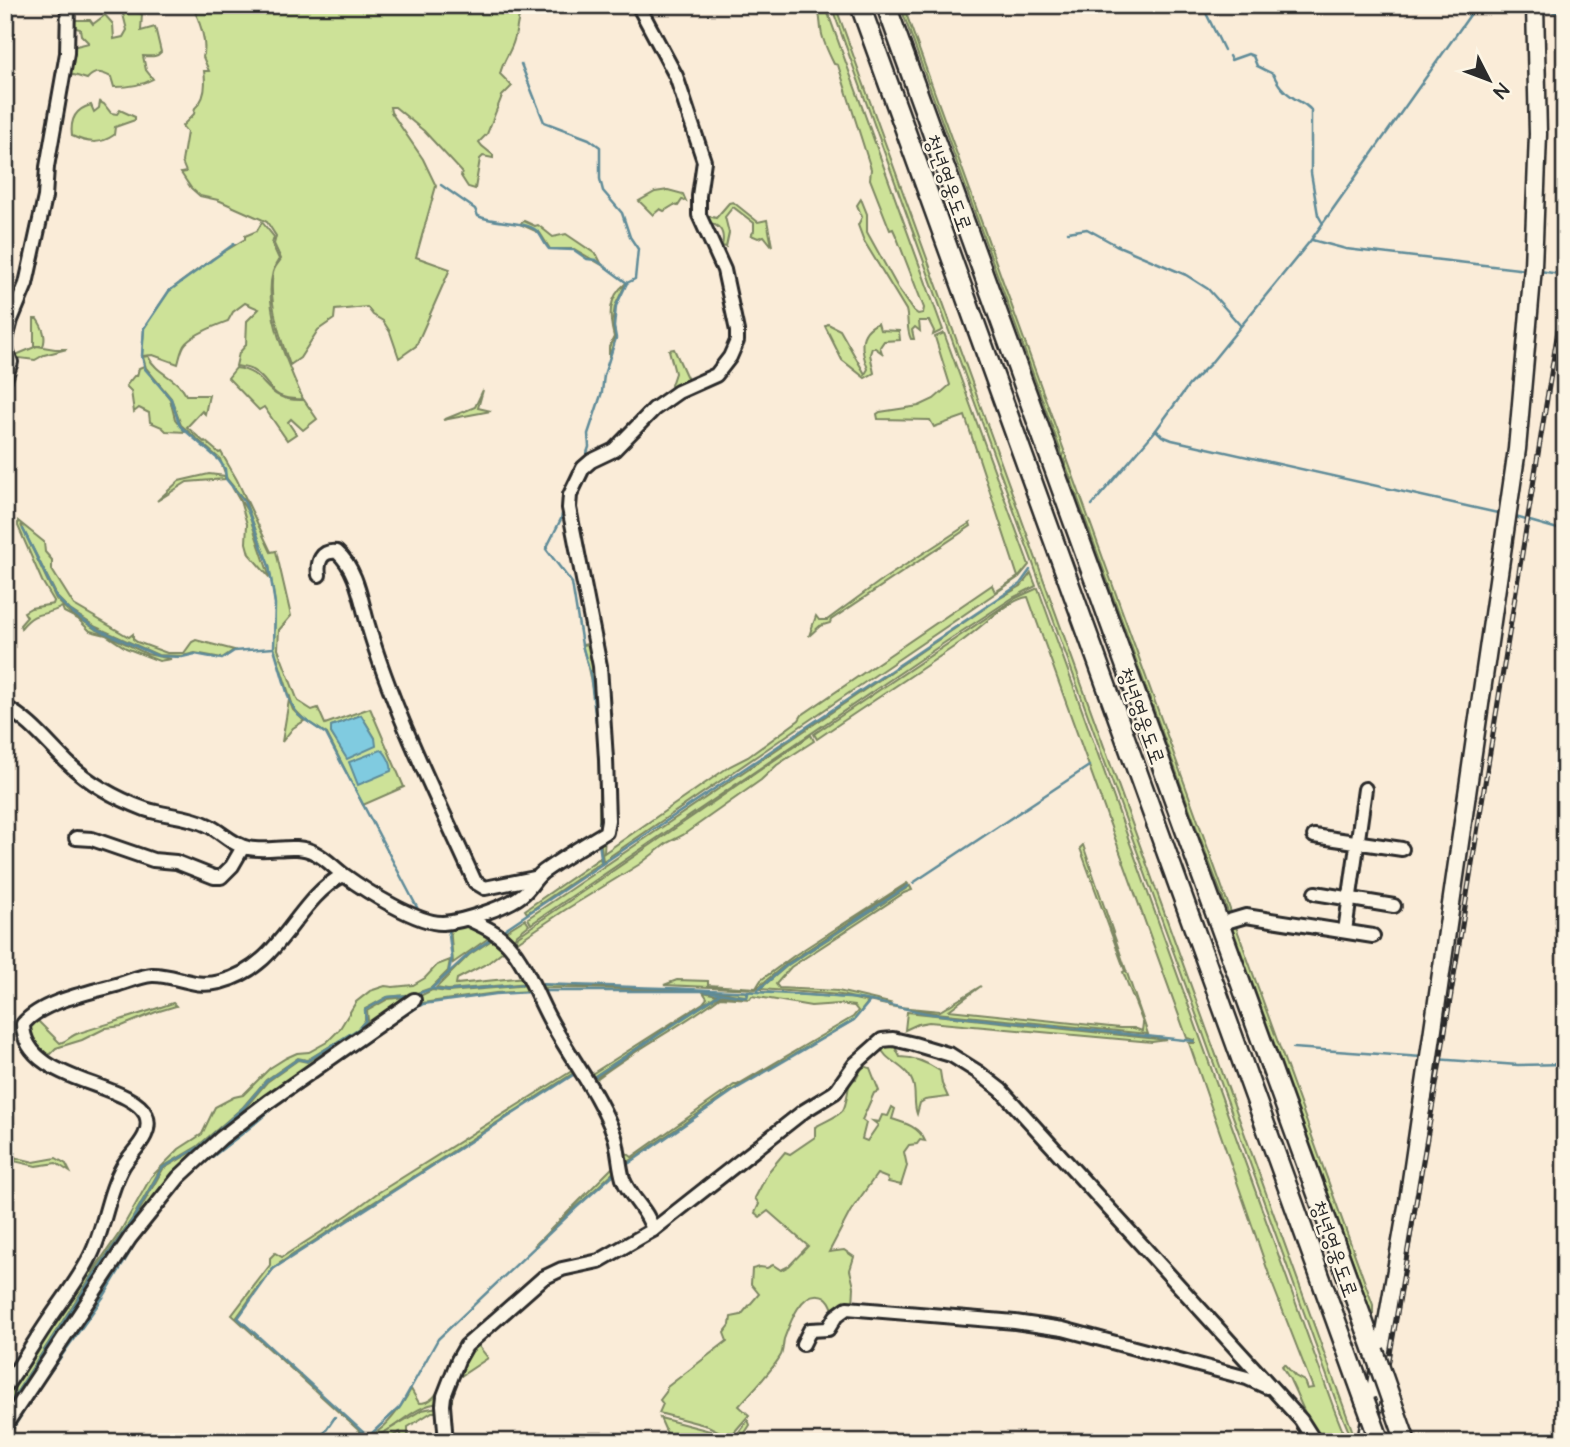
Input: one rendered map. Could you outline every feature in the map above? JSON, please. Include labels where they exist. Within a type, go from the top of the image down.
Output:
[{"type":"highway","name":"청년영웅도로","points":[[860,5],[1380,1442]]},
{"type":"highway","name":"청년영웅도로","points":[[887,5],[1406,1442]]},
{"type":"main road","points":[[1366,1442],[1408,1201],[1517,449],[1533,272],[1538,134],[1535,8]]},
{"type":"street","points":[[5,379],[11,362],[5,348],[11,320],[26,284],[45,197],[47,167],[67,53],[68,5]]},
{"type":"street","points":[[5,708],[25,720],[70,765],[93,783],[147,809],[208,825],[243,847],[267,851],[309,849],[343,874],[417,918],[443,923],[468,919],[510,903],[529,888],[535,878],[574,849],[606,832],[608,820],[600,666],[569,508],[570,495],[583,468],[624,442],[654,410],[678,392],[716,375],[727,364],[737,341],[736,320],[723,270],[699,215],[704,161],[676,76],[638,5]]},
{"type":"street","points":[[319,575],[317,564],[331,551],[342,557],[351,572],[384,677],[475,882],[485,888],[535,878]]},
{"type":"street","points":[[1345,932],[1365,789]]},
{"type":"street","points":[[1314,836],[1402,849]]},
{"type":"street","points":[[76,838],[92,839],[153,860],[176,862],[214,877],[221,877],[232,866],[243,847]]},
{"type":"street","points":[[5,1387],[91,1255],[107,1204],[123,1167],[148,1128],[141,1107],[70,1076],[38,1057],[26,1038],[23,1024],[41,1011],[67,999],[150,975],[206,984],[234,977],[270,953],[312,901],[343,874]]},
{"type":"street","points":[[1315,893],[1394,906]]},
{"type":"street","points":[[1219,924],[1246,916],[1373,936]]},
{"type":"street","points":[[468,919],[493,930],[515,952],[609,1125],[615,1138],[622,1177],[651,1221],[653,1230]]},
{"type":"street","points":[[5,1426],[130,1238],[179,1177],[221,1138],[268,1102],[414,1000]]},
{"type":"street","points":[[446,1442],[444,1396],[466,1346],[543,1278],[562,1269],[599,1261],[653,1230],[795,1118],[835,1092],[855,1064],[882,1040],[893,1039],[963,1061],[1001,1090],[1301,1420],[1315,1442]]},
{"type":"street","points":[[803,1344],[810,1330],[828,1329],[836,1316],[847,1308],[1015,1322],[1101,1338],[1247,1378],[1273,1390]]},
{"type":"green space","points":[[192,5],[523,5],[513,44],[500,74],[512,86],[502,96],[487,134],[479,142],[493,158],[483,156],[480,159],[475,189],[468,187],[461,176],[462,172],[424,131],[395,107],[390,107],[423,159],[436,186],[416,257],[450,269],[416,346],[399,358],[390,332],[383,321],[367,307],[335,310],[334,319],[318,330],[300,358],[290,365],[279,332],[272,295],[273,273],[281,259],[274,244],[276,236],[267,222],[218,200],[200,196],[181,173],[186,172],[182,162],[187,132],[182,126],[194,114],[203,96],[204,71],[209,71],[203,57],[202,31]]},
{"type":"green space","points":[[817,5],[825,5],[943,330],[933,335],[929,321],[919,321],[920,331],[915,327],[912,330],[914,339],[911,339],[906,310],[864,241],[858,225],[862,217],[857,205],[861,199],[867,214],[867,232],[898,288],[914,311],[923,313],[924,308],[897,238],[893,229],[890,230],[870,179],[871,169],[838,65],[834,64],[823,38]]},
{"type":"green space","points":[[831,5],[835,5],[1355,1438],[1349,1432],[1336,1401]]},
{"type":"green space","points":[[900,5],[903,5],[1232,915],[1228,912],[1194,821]]},
{"type":"green space","points":[[130,10],[142,14],[141,31],[155,27],[161,52],[155,56],[143,56],[146,70],[153,79],[134,86],[114,87],[111,77],[101,73],[95,73],[87,79],[74,75],[64,76],[68,48],[89,43],[81,35],[80,29],[76,28],[74,20],[90,20],[93,24],[105,15],[113,24],[114,39],[123,37],[127,30],[123,14]]},
{"type":"green space","points":[[100,102],[111,113],[117,114],[120,110],[135,117],[135,120],[115,127],[114,135],[99,142],[72,136],[72,125],[77,113],[91,105],[94,112],[99,108]]},
{"type":"green space","points":[[668,190],[683,194],[686,201],[682,200],[678,206],[674,205],[664,211],[660,209],[653,215],[639,201],[655,192]]},
{"type":"green space","points":[[733,202],[758,222],[767,220],[772,246],[764,236],[758,238],[751,235],[754,223],[733,207],[725,217],[729,233],[726,247],[722,246],[721,231],[716,225],[702,219],[701,214],[716,218]]},
{"type":"green space","points":[[524,221],[538,225],[553,237],[566,234],[597,255],[602,265],[574,249],[550,249],[540,233],[520,224]]},
{"type":"green space","points":[[262,222],[274,237],[272,244],[279,259],[273,273],[271,290],[276,329],[303,399],[291,399],[276,394],[252,370],[236,366],[239,353],[246,345],[247,321],[259,309],[245,303],[233,312],[228,321],[190,339],[182,350],[178,364],[153,355],[142,356],[144,328],[169,291],[212,259],[245,239],[245,236],[257,231]]},
{"type":"green space","points":[[626,283],[615,306],[615,338],[609,357],[609,347],[614,337],[611,308],[615,295]]},
{"type":"green space","points":[[34,319],[37,319],[43,331],[43,346],[34,346]]},
{"type":"green space","points":[[878,323],[880,330],[899,331],[900,340],[884,341],[880,347],[882,353],[872,348],[870,354],[874,373],[865,378],[842,360],[825,326],[828,324],[840,330],[865,374],[868,369],[862,343],[867,331]]},
{"type":"green space","points":[[944,333],[1029,565],[1019,577],[603,861],[600,837],[605,835],[604,853],[730,766],[748,757],[799,720],[802,715],[992,585],[995,592],[1018,577],[965,416],[934,427],[930,420],[878,419],[877,414],[880,412],[919,406],[934,399],[950,385],[935,337]]},
{"type":"green space","points":[[37,346],[67,349],[35,360],[11,357]]},
{"type":"green space","points":[[674,349],[688,380],[683,388],[672,390],[675,373],[669,350]]},
{"type":"green space","points":[[148,356],[186,395],[209,395],[205,414],[202,411],[187,427],[221,452],[271,552],[276,551],[291,616],[279,630],[278,649],[298,701],[312,710],[318,708],[325,724],[370,708],[404,787],[363,805],[327,734],[305,720],[294,709],[274,648],[275,603],[269,566],[245,501],[227,479],[220,459],[181,425],[171,398],[146,368],[143,357]],"holes":[[[361,715],[375,738],[347,758],[331,733],[331,726]]]},
{"type":"green space","points":[[144,366],[170,399],[175,419],[185,432],[166,431],[150,422],[149,413],[139,408],[134,412],[131,391],[126,386],[137,376],[139,368]]},
{"type":"green space","points":[[236,368],[255,375],[280,396],[304,400],[317,419],[303,430],[291,419],[288,422],[296,434],[287,440],[264,407],[259,410],[228,378]]},
{"type":"green space","points":[[483,390],[478,408],[491,411],[443,420],[475,407]]},
{"type":"green space","points":[[209,474],[225,476],[225,479],[187,482],[157,501],[179,481]]},
{"type":"green space","points":[[232,487],[248,512],[270,578],[249,554],[246,543],[247,524],[240,501]]},
{"type":"green space","points":[[18,521],[44,542],[45,552],[52,560],[52,570],[74,605],[129,637],[133,634],[133,639],[137,642],[167,653],[184,653],[196,640],[234,650],[222,658],[195,653],[182,656],[158,655],[96,627],[70,610],[58,598],[21,525],[56,599],[69,612],[95,629],[147,654],[171,659],[159,661],[126,648],[106,635],[90,631],[78,619],[64,612],[62,607],[36,615],[21,628],[20,625],[27,617],[24,612],[53,604],[54,601],[42,581]]},
{"type":"green space","points":[[970,523],[971,526],[809,636],[816,616],[819,620],[827,620],[879,582]]},
{"type":"green space","points":[[1031,573],[1036,586],[1014,597],[944,643],[531,924],[528,918],[1021,586]]},
{"type":"green space","points":[[1038,588],[1334,1409],[1345,1437],[1350,1442],[1318,1442],[1304,1419],[1307,1417],[1282,1366],[1284,1364],[1304,1381],[1307,1389],[1313,1388],[1272,1283],[1189,1043],[1195,1043],[1195,1040],[1187,1038],[1028,597],[1003,609],[961,642],[817,739],[814,734],[1016,598]]},
{"type":"green space","points":[[594,643],[607,820],[599,832],[596,715],[582,645]]},
{"type":"green space","points":[[289,700],[293,710],[304,721],[293,728],[282,742]]},
{"type":"green space","points":[[811,735],[814,741],[683,835],[516,943],[518,936]]},
{"type":"green space","points":[[1083,845],[1148,1034],[889,1006],[940,1011],[981,986],[949,1010],[1134,1028],[1142,1031],[1143,1023],[1080,848]]},
{"type":"green space","points":[[600,858],[601,862],[527,913],[525,910]]},
{"type":"green space","points":[[907,883],[786,964],[756,989],[664,985],[677,980],[708,981],[708,985],[756,988],[761,980],[795,955]]},
{"type":"green space","points":[[910,886],[912,890],[791,967],[776,984],[779,988],[838,991],[890,1003],[886,1005],[841,995],[760,989],[788,965]]},
{"type":"green space","points":[[525,919],[529,925],[516,935],[513,943],[501,934]]},
{"type":"green space","points":[[466,922],[493,935],[453,963],[450,926]]},
{"type":"green space","points":[[1235,924],[1373,1305],[1373,1317],[1232,927]]},
{"type":"green space","points":[[495,938],[510,949],[457,979],[456,984],[526,977],[530,983],[448,990],[436,988],[469,955]]},
{"type":"green space","points":[[450,960],[448,971],[431,988],[414,994],[387,997],[365,1009],[365,1020],[358,1029],[307,1060],[298,1058],[266,1080],[243,1107],[198,1146],[161,1168],[132,1219],[5,1410],[5,1393],[86,1270],[92,1272],[120,1232],[151,1177],[179,1149],[202,1134],[215,1107],[243,1095],[270,1068],[286,1058],[309,1052],[327,1042],[339,1030],[356,1002],[370,991],[385,986],[413,985],[425,978],[437,965]]},
{"type":"green space","points":[[530,985],[532,991],[422,1003],[281,1099],[187,1177],[159,1212],[177,1176],[5,1424],[5,1414],[16,1396],[134,1220],[163,1169],[199,1148],[245,1108],[267,1082],[298,1060],[307,1062],[359,1030],[368,1020],[367,1011],[388,999],[422,995],[432,990],[448,992]]},
{"type":"green space","points":[[535,985],[676,990],[538,990]]},
{"type":"green space","points":[[708,991],[747,992],[746,996]]},
{"type":"green space","points":[[749,991],[850,998],[868,1002],[854,1020],[735,1088],[624,1165],[621,1149],[632,1157],[734,1085],[853,1017],[858,1011],[854,1006],[839,1004],[811,1006],[752,996],[750,999],[720,997],[590,1084],[658,1034],[720,995],[747,998]]},
{"type":"green space","points":[[703,992],[717,995],[590,1079],[587,1077],[703,1003],[707,998]]},
{"type":"green space","points":[[173,1003],[176,1006],[122,1026],[106,1028],[82,1040],[56,1048],[46,1058],[31,1042],[29,1023],[34,1017],[60,1043],[76,1034]]},
{"type":"green space","points":[[907,1012],[1167,1040],[1152,1042],[929,1022],[905,1030]]},
{"type":"green space","points":[[897,1043],[896,1049],[900,1057],[921,1061],[940,1071],[948,1097],[925,1100],[920,1103],[917,1114],[911,1078],[884,1054],[879,1045]]},
{"type":"green space","points":[[863,1066],[870,1068],[879,1091],[874,1093],[862,1120],[866,1123],[862,1139],[867,1141],[878,1125],[873,1121],[879,1122],[882,1115],[888,1116],[892,1107],[895,1109],[892,1119],[915,1129],[925,1141],[920,1140],[917,1144],[909,1145],[904,1152],[907,1166],[901,1185],[888,1182],[887,1178],[877,1174],[850,1212],[829,1252],[844,1250],[854,1257],[850,1270],[854,1287],[853,1306],[835,1315],[828,1299],[819,1295],[812,1295],[801,1304],[789,1326],[781,1355],[739,1406],[749,1415],[730,1437],[708,1426],[659,1413],[663,1404],[660,1400],[667,1387],[727,1341],[724,1333],[730,1325],[731,1317],[741,1315],[759,1294],[751,1284],[752,1269],[773,1265],[781,1270],[789,1266],[808,1246],[768,1211],[760,1217],[755,1213],[759,1204],[755,1198],[769,1171],[785,1152],[790,1154],[815,1137],[815,1127],[843,1111],[850,1080],[856,1079]]},
{"type":"green space","points":[[575,1069],[577,1075],[572,1074],[277,1265],[237,1317],[366,1436],[386,1424],[411,1389],[419,1403],[430,1400],[451,1372],[440,1403],[419,1409],[384,1432],[367,1438],[232,1315],[270,1265],[270,1258],[275,1253],[282,1257],[376,1194]]},
{"type":"green space","points":[[5,1155],[34,1162],[56,1158],[66,1164],[70,1172],[56,1163],[36,1166],[5,1159]]},
{"type":"green space","points":[[614,1162],[617,1169],[534,1246],[613,1167]]},
{"type":"green space","points":[[134,1242],[103,1296],[73,1336],[5,1440],[5,1430]]},
{"type":"green space","points":[[474,1340],[488,1358],[452,1382],[452,1401],[444,1402],[459,1360]]},
{"type":"green space","points":[[438,1407],[439,1412],[432,1412],[408,1427],[408,1442],[404,1442],[400,1432],[382,1442],[368,1442],[422,1410]]},
{"type":"green space","points":[[660,1418],[710,1431],[731,1442],[690,1442],[669,1438]]},
{"type":"green space","points":[[748,1420],[750,1425],[739,1442],[731,1442]]},
{"type":"water","points":[[361,715],[375,738],[376,746],[347,759],[331,733],[331,726]]},
{"type":"water","points":[[381,750],[391,765],[391,771],[358,785],[349,762]]},
{"type":"waterway","points":[[1192,5],[1196,11],[1205,11],[1224,50]]},
{"type":"waterway","points":[[1092,505],[1311,240],[1477,5]]},
{"type":"waterway","points":[[1541,8],[1565,15]]},
{"type":"waterway","points":[[1229,56],[1231,60],[1248,54],[1253,56],[1257,66],[1273,74],[1285,91],[1311,110],[1311,173],[1318,215],[1322,222]]},
{"type":"waterway","points":[[521,64],[544,122],[589,139],[600,147],[600,179],[603,191],[622,213],[630,237],[638,249],[635,279],[627,283]]},
{"type":"waterway","points":[[5,87],[11,86]]},
{"type":"waterway","points":[[441,185],[475,209],[478,216],[531,228],[539,233],[549,249],[574,250],[587,259],[596,260],[627,283],[616,306],[616,338],[588,434],[589,447],[585,459]]},
{"type":"waterway","points":[[1068,232],[1087,229],[1116,245],[1186,275],[1208,289],[1240,325]]},
{"type":"waterway","points":[[1312,240],[1346,249],[1527,270]]},
{"type":"waterway","points":[[234,244],[169,291],[144,328],[142,356],[145,369],[171,399],[180,426],[219,460],[225,469],[226,479],[244,501],[269,566],[275,604],[274,648],[289,699],[298,715],[326,734],[420,913]]},
{"type":"waterway","points":[[1540,271],[1565,275]]},
{"type":"waterway","points":[[1156,430],[1172,440],[1502,514]]},
{"type":"waterway","points":[[563,509],[546,549],[572,583],[582,645],[590,673],[599,746],[599,832]]},
{"type":"waterway","points":[[1512,516],[1565,531]]},
{"type":"waterway","points":[[23,529],[57,598],[70,611],[95,628],[158,656],[182,657],[195,654],[222,659],[234,651],[274,648]]},
{"type":"waterway","points":[[502,931],[1020,584],[1030,570]]},
{"type":"waterway","points":[[913,883],[1089,766]]},
{"type":"waterway","points":[[599,843],[602,864]]},
{"type":"waterway","points":[[758,990],[787,965],[908,886]]},
{"type":"waterway","points":[[448,928],[452,958],[449,970]]},
{"type":"waterway","points":[[5,1411],[133,1219],[162,1168],[199,1147],[244,1107],[266,1081],[298,1059],[307,1061],[358,1029],[366,1020],[365,1010],[388,997],[414,995],[431,989],[469,954],[494,937]]},
{"type":"waterway","points":[[433,989],[448,991],[528,984]]},
{"type":"waterway","points":[[536,984],[858,999],[932,1014],[1194,1041]]},
{"type":"waterway","points":[[540,991],[703,991],[747,997],[748,991]]},
{"type":"waterway","points":[[381,1030],[423,1004],[531,992]]},
{"type":"waterway","points":[[591,1079],[720,994]]},
{"type":"waterway","points":[[625,1166],[736,1089],[854,1020],[870,1001]]},
{"type":"waterway","points":[[1293,1048],[1422,1057]]},
{"type":"waterway","points":[[1435,1059],[1518,1065],[1565,1064]]},
{"type":"waterway","points":[[577,1076],[573,1075],[273,1269],[238,1318],[365,1434],[370,1435],[400,1407],[438,1339],[616,1172]]},
{"type":"waterway","points":[[149,1224],[188,1178],[281,1100]]},
{"type":"waterway","points":[[5,1441],[104,1296],[139,1237]]},
{"type":"waterway","points":[[318,1442],[335,1417]]},
{"type":"railway","points":[[1375,1442],[1440,1062],[1565,287]]}]
